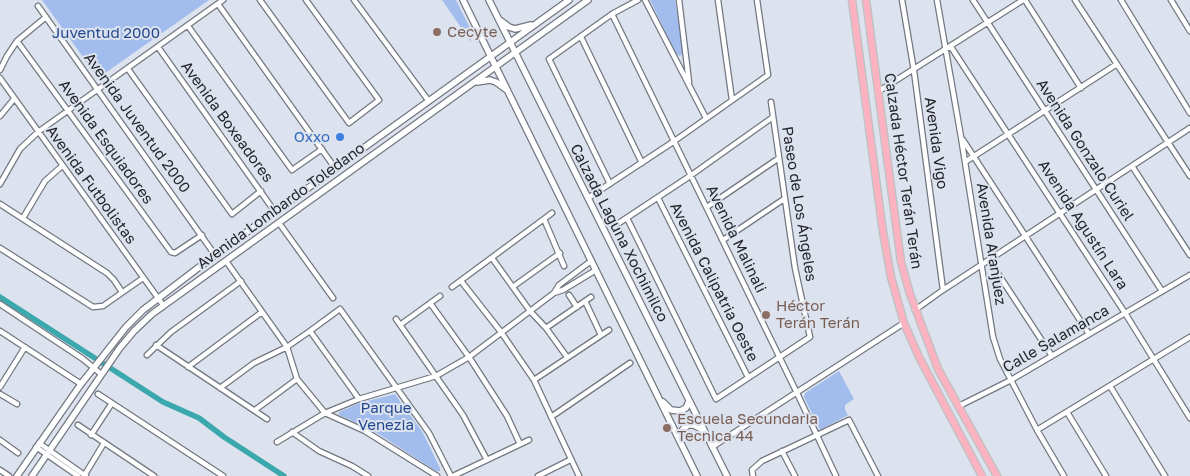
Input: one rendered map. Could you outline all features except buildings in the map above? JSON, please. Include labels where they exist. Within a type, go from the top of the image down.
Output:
[{"type":"main road","points":[[464,0],[697,476]]},
{"type":"main road","name":"Calzada Laguna Xochimilco","points":[[489,0],[727,476]]},
{"type":"main road","name":"Avenida Lombardo Toledano","points":[[17,476],[95,366],[133,319],[157,298],[428,100],[569,0]]},
{"type":"main road","name":"Avenida Lombardo Toledano","points":[[32,476],[110,361],[134,331],[163,305],[588,0]]},
{"type":"main road","name":"Calzada Héctor Terán Terán","points":[[852,0],[882,232],[890,277],[904,323],[928,377],[982,476]]},
{"type":"main road","name":"Calzada Héctor Terán Terán","points":[[866,0],[901,262],[915,310],[935,362],[996,476]]},
{"type":"main road","points":[[498,19],[509,27],[515,28],[538,22]]},
{"type":"main road","points":[[473,83],[490,80],[501,84],[510,93]]},
{"type":"main road","points":[[316,196],[315,187],[334,170]]},
{"type":"main road","points":[[278,223],[290,211],[291,201]]},
{"type":"main road","points":[[660,399],[671,410],[680,411],[686,408],[689,401]]},
{"type":"main road","points":[[679,438],[683,429],[688,426],[694,425],[703,430]]},
{"type":"street","points":[[0,184],[20,149],[38,132],[223,0]]},
{"type":"street","points":[[260,0],[349,123],[379,100],[306,0]]},
{"type":"street","points":[[354,0],[428,100]]},
{"type":"street","points":[[610,184],[549,59],[612,14],[638,0]]},
{"type":"street","points":[[645,0],[706,118]]},
{"type":"street","points":[[679,0],[690,86]]},
{"type":"street","points":[[718,0],[732,100]]},
{"type":"street","points":[[588,198],[673,142],[768,75],[757,0]]},
{"type":"street","name":"Avenida Vigo","points":[[902,0],[914,70],[943,290]]},
{"type":"street","name":"Avenida Aranjuez","points":[[937,0],[996,348],[1037,430],[1064,476]]},
{"type":"street","name":"Avenida Gonzalo Curiel","points":[[972,0],[1162,291]]},
{"type":"street","points":[[879,91],[1024,0],[1081,88]]},
{"type":"street","points":[[1075,0],[1190,176]]},
{"type":"street","points":[[1121,0],[1190,114]]},
{"type":"street","points":[[1171,0],[1190,31]]},
{"type":"street","points":[[218,4],[322,149],[334,170]]},
{"type":"street","name":"Avenida Juventud 2000","points":[[38,6],[215,255]]},
{"type":"street","name":"Avenida Malinali","points":[[612,14],[836,476]]},
{"type":"street","points":[[0,70],[18,41],[46,17]]},
{"type":"street","points":[[188,26],[292,170],[322,149]]},
{"type":"street","points":[[581,37],[642,163]]},
{"type":"street","name":"Avenida Esquiadores","points":[[18,41],[172,254],[202,235]]},
{"type":"street","name":"Avenida Agustín Lara","points":[[951,46],[1061,213],[1190,418]]},
{"type":"street","name":"Avenida Boxeadores","points":[[158,47],[275,212]]},
{"type":"street","points":[[965,162],[1117,64]]},
{"type":"street","points":[[128,69],[232,214],[261,191]]},
{"type":"street","name":"Avenida Futbolistas","points":[[0,78],[163,305]]},
{"type":"street","points":[[0,116],[14,99]]},
{"type":"street","points":[[772,102],[773,117]]},
{"type":"street","name":"Paseo de Los Ángeles","points":[[773,117],[779,158],[795,268],[810,337],[716,399],[627,218],[773,117]]},
{"type":"street","points":[[915,310],[1190,128]]},
{"type":"street","points":[[961,137],[1089,334]]},
{"type":"street","points":[[706,207],[779,158]]},
{"type":"street","points":[[23,218],[45,181],[62,166]]},
{"type":"street","points":[[1132,166],[1190,255]]},
{"type":"street","name":"Avenida Calipatria Oeste","points":[[658,198],[748,377]]},
{"type":"street","points":[[722,240],[784,199]]},
{"type":"street","points":[[0,204],[107,273],[122,292]]},
{"type":"street","points":[[452,287],[552,213]]},
{"type":"street","points":[[619,223],[627,218]]},
{"type":"street","points":[[544,219],[560,252],[564,266]]},
{"type":"street","points":[[278,223],[333,298]]},
{"type":"street","points":[[0,248],[93,307],[103,306],[143,278]]},
{"type":"street","points":[[514,286],[560,252]]},
{"type":"street","points":[[492,258],[514,286],[530,311],[546,328],[567,357]]},
{"type":"street","points":[[989,260],[1052,356]]},
{"type":"street","points":[[226,261],[287,346],[297,379],[325,413],[365,431],[437,476]]},
{"type":"street","points":[[554,293],[559,285],[591,261]]},
{"type":"street","points":[[277,442],[325,413],[359,399],[436,376],[469,357],[554,293],[564,290],[596,270]]},
{"type":"street","name":"Calle Salamanca","points":[[959,406],[1011,380],[1190,275]]},
{"type":"street","points":[[147,355],[179,325],[241,281]]},
{"type":"street","points":[[460,281],[501,332],[534,380],[579,476]]},
{"type":"street","points":[[569,295],[577,307]]},
{"type":"street","points":[[400,325],[440,296]]},
{"type":"street","points":[[546,328],[591,297]]},
{"type":"street","points":[[585,301],[601,335]]},
{"type":"street","points":[[430,303],[469,357],[507,416],[520,444]]},
{"type":"street","points":[[0,304],[102,372]]},
{"type":"street","points":[[220,388],[254,363],[287,346],[340,309],[429,433],[452,476],[529,440]]},
{"type":"street","points":[[188,367],[262,312]]},
{"type":"street","points":[[396,319],[464,415],[487,460]]},
{"type":"street","points":[[712,447],[904,323]]},
{"type":"street","points":[[534,380],[609,330]]},
{"type":"street","points":[[0,331],[81,384]]},
{"type":"street","points":[[310,331],[359,399]]},
{"type":"street","points":[[1037,430],[1190,337]]},
{"type":"street","points":[[156,346],[266,418]]},
{"type":"street","points":[[0,387],[26,347]]},
{"type":"street","points":[[550,416],[630,363]]},
{"type":"street","points":[[254,410],[297,379]]},
{"type":"street","points":[[1110,386],[1165,476]]},
{"type":"street","points":[[0,394],[17,404]]},
{"type":"street","points":[[98,394],[223,476]]},
{"type":"street","points":[[91,435],[112,403]]},
{"type":"street","points":[[1067,412],[1106,476]]},
{"type":"street","points":[[753,476],[752,470],[762,461],[849,420],[878,476]]},
{"type":"street","points":[[78,425],[154,476]]},
{"type":"street","points":[[292,432],[319,451],[352,466],[368,476]]},
{"type":"street","points":[[0,440],[18,453]]},
{"type":"street","points":[[48,453],[65,460],[85,475],[104,444]]},
{"type":"street","points":[[38,445],[62,466],[78,476]]},
{"type":"street","points":[[782,451],[795,476]]},
{"type":"street","points":[[62,466],[65,460]]},
{"type":"street","points":[[538,476],[570,460]]},
{"type":"street","points":[[0,470],[9,476]]},
{"type":"green space","name":"Juventud 2000","points":[[42,0],[209,0],[98,78]]},
{"type":"green space","points":[[442,0],[456,0],[470,28],[471,42]]},
{"type":"green space","points":[[650,0],[675,0],[683,52],[680,56],[676,54]]},
{"type":"green space","points":[[839,371],[854,399],[845,405],[848,415],[820,430],[804,397],[805,393]]},
{"type":"green space","name":"Parque Venezia","points":[[395,394],[423,433],[440,471],[436,471],[371,429],[339,415],[339,412],[360,403]]},
{"type":"waterway","points":[[0,297],[163,402],[199,418],[224,437],[284,476]]},
{"type":"place","name":"Cecyte","points":[[437,32]]},
{"type":"place","name":"Oxxo","points":[[340,137]]},
{"type":"place","name":"Héctor Terán Terán","points":[[766,315]]},
{"type":"place","name":"Escuela Secundaria Tecnica 44","points":[[667,428]]}]
